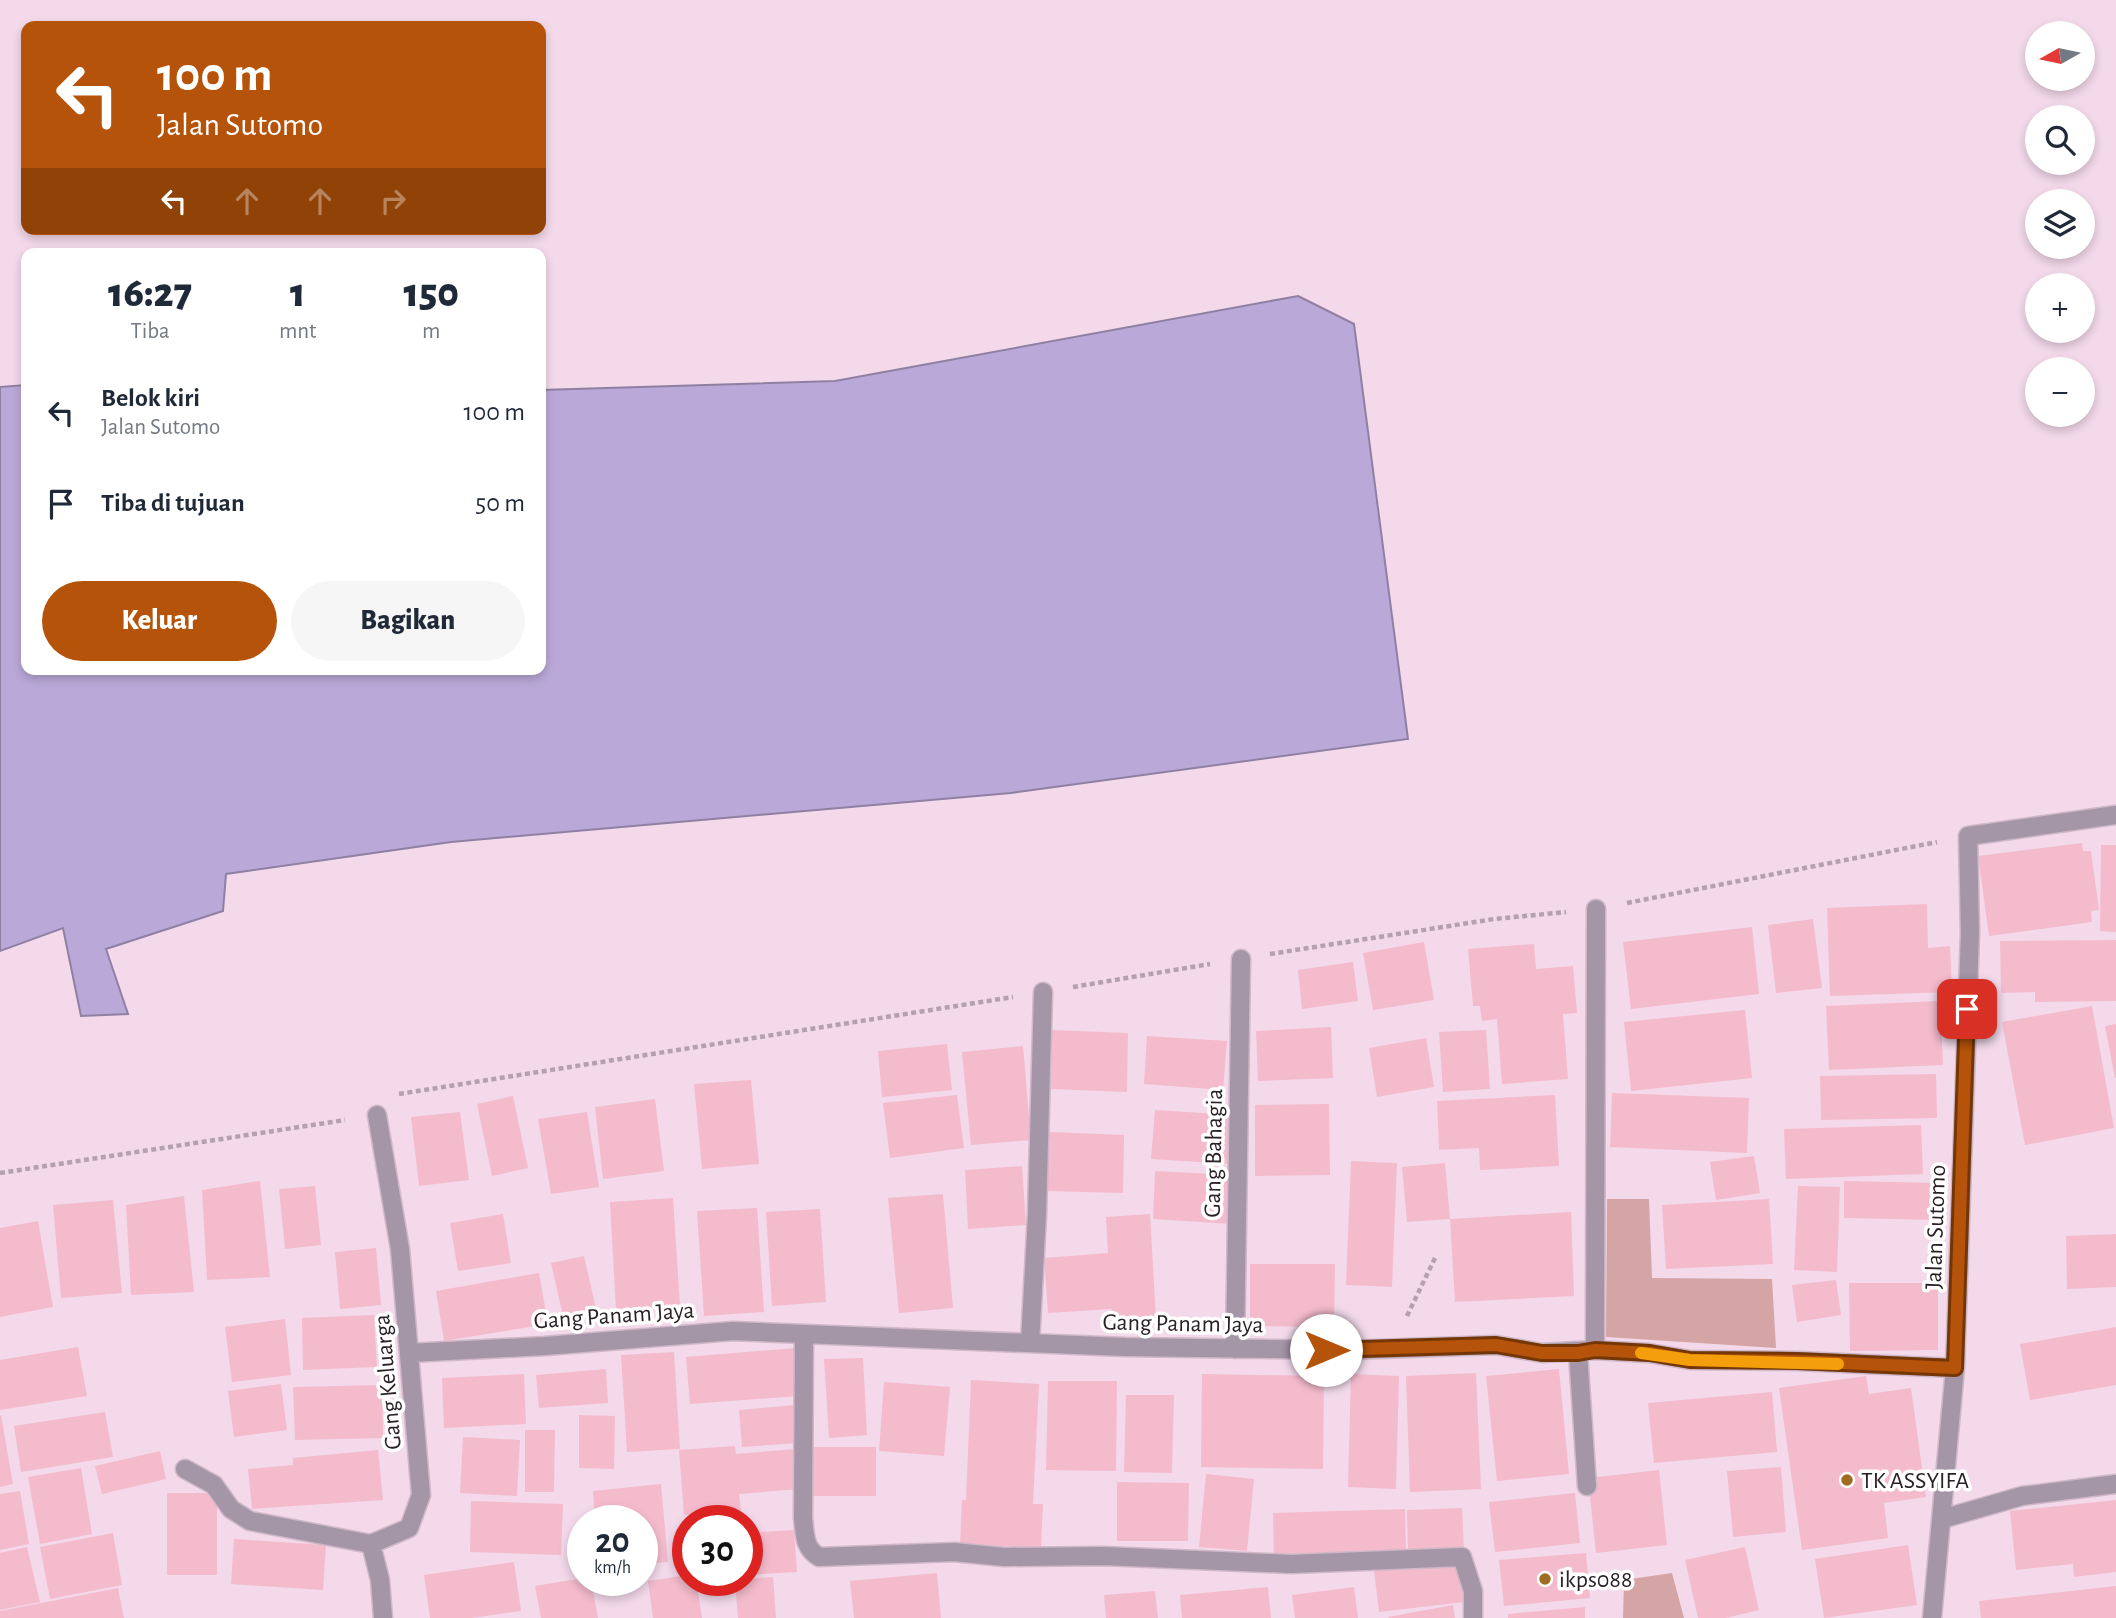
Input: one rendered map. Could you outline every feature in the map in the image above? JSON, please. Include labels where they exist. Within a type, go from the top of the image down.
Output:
[{"type":"street","points":[[1968,836],[2116,815]]},
{"type":"street","name":"Jalan Sutomo","points":[[1932,1618],[1955,1368],[1970,933],[1968,836]]},
{"type":"street","points":[[1587,1486],[1596,909]]},
{"type":"street","name":"Gang Bahagia","points":[[1235,1349],[1241,959]]},
{"type":"street","points":[[1030,1343],[1037,1215],[1043,992]]},
{"type":"street","name":"Gang Keluarga","points":[[371,1544],[409,1528],[421,1495],[400,1249],[377,1115]]},
{"type":"street","name":"Gang Panam Jaya","points":[[409,1353],[545,1346],[733,1331],[1235,1349],[1392,1349],[1496,1345],[1542,1353],[1650,1353],[1690,1360],[1797,1361],[1955,1368]]},
{"type":"street","points":[[804,1334],[803,1518],[805,1543],[810,1552],[820,1557],[954,1552],[1004,1557],[1104,1556],[1291,1564],[1462,1557],[1473,1591],[1473,1618]]},
{"type":"street","points":[[186,1469],[214,1485],[231,1509],[250,1521],[371,1544],[380,1580],[383,1618]]},
{"type":"street","points":[[1942,1519],[2022,1496],[2116,1484]]},
{"type":"path","points":[[0,1173],[377,1115],[376,1105],[403,1093],[1494,919],[1596,909],[1968,836]]},
{"type":"path","points":[[1392,1349],[1435,1258]]},
{"type":"shaded area","points":[[1298,296],[1354,324],[1408,739],[1011,793],[451,842],[226,874],[223,911],[106,949],[128,1014],[81,1016],[63,928],[0,951],[0,387],[21,385],[21,675],[546,675],[546,390],[835,381]]},
{"type":"shaded area","points":[[1607,1199],[1649,1199],[1652,1278],[1772,1279],[1776,1348],[1606,1337]]},
{"type":"shaded area","points":[[1672,1573],[1684,1618],[1623,1618],[1624,1580]]},
{"type":"building","points":[[2082,843],[2083,851],[2091,851],[2099,910],[2091,911],[2092,922],[1989,936],[1978,856]]},
{"type":"building","points":[[2101,845],[2116,845],[2116,932],[2100,931]]},
{"type":"building","points":[[1927,904],[1928,948],[1950,946],[1952,992],[1830,996],[1827,908]]},
{"type":"building","points":[[1813,919],[1822,988],[1776,993],[1768,925]]},
{"type":"building","points":[[1752,927],[1759,994],[1631,1009],[1623,942]]},
{"type":"building","points":[[2116,940],[2116,1001],[2035,1002],[2035,992],[2001,993],[2000,941]]},
{"type":"building","points":[[1424,942],[1434,1000],[1373,1010],[1363,953]]},
{"type":"building","points":[[1534,944],[1536,969],[1573,966],[1577,1013],[1563,1014],[1568,1079],[1502,1084],[1497,1019],[1482,1021],[1480,1006],[1473,1006],[1468,949]]},
{"type":"building","points":[[1353,962],[1358,1001],[1302,1009],[1298,970]]},
{"type":"building","points":[[1940,1001],[1943,1065],[1829,1070],[1826,1006]]},
{"type":"building","points":[[2092,1006],[2114,1128],[2025,1145],[2002,1022]]},
{"type":"building","points":[[1745,1010],[1752,1078],[1631,1091],[1624,1022]]},
{"type":"building","points":[[2116,1024],[2116,1078],[2115,1078],[2105,1026]]},
{"type":"building","points":[[1331,1027],[1333,1078],[1258,1081],[1256,1031]]},
{"type":"building","points":[[1052,1030],[1128,1033],[1127,1092],[1051,1089]]},
{"type":"building","points":[[1486,1030],[1490,1089],[1443,1092],[1439,1032]]},
{"type":"building","points":[[1147,1036],[1227,1041],[1223,1090],[1144,1084]]},
{"type":"building","points":[[1426,1038],[1434,1087],[1377,1097],[1369,1048]]},
{"type":"building","points":[[947,1044],[952,1090],[882,1097],[878,1051]]},
{"type":"building","points":[[1023,1046],[1031,1140],[971,1145],[962,1052]]},
{"type":"building","points":[[1936,1074],[1937,1118],[1821,1120],[1820,1076]]},
{"type":"building","points":[[751,1080],[759,1164],[702,1169],[694,1084]]},
{"type":"building","points":[[1612,1093],[1749,1098],[1747,1153],[1610,1147]]},
{"type":"building","points":[[957,1095],[964,1148],[890,1158],[883,1103]]},
{"type":"building","points":[[1555,1095],[1559,1166],[1480,1170],[1479,1148],[1439,1150],[1437,1101]]},
{"type":"building","points":[[513,1096],[528,1168],[492,1176],[477,1104]]},
{"type":"building","points":[[655,1099],[664,1171],[603,1179],[595,1107]]},
{"type":"building","points":[[1329,1104],[1330,1175],[1255,1176],[1255,1105]]},
{"type":"building","points":[[1155,1110],[1234,1115],[1231,1164],[1151,1159]]},
{"type":"building","points":[[460,1112],[469,1180],[419,1186],[411,1117]]},
{"type":"building","points":[[587,1112],[599,1187],[551,1194],[538,1119]]},
{"type":"building","points":[[1921,1125],[1923,1174],[1786,1179],[1784,1129]]},
{"type":"building","points":[[1049,1132],[1124,1135],[1123,1193],[1047,1191]]},
{"type":"building","points":[[1754,1156],[1760,1193],[1716,1200],[1710,1162]]},
{"type":"building","points":[[1351,1161],[1397,1163],[1392,1287],[1346,1285]]},
{"type":"building","points":[[1445,1163],[1450,1219],[1407,1222],[1402,1167]]},
{"type":"building","points":[[1022,1166],[1026,1225],[968,1229],[965,1170]]},
{"type":"building","points":[[1155,1171],[1235,1175],[1232,1224],[1153,1219]]},
{"type":"building","points":[[260,1181],[270,1277],[207,1280],[202,1190]]},
{"type":"building","points":[[1844,1181],[1940,1183],[1939,1220],[1844,1218]]},
{"type":"building","points":[[315,1186],[321,1245],[285,1249],[279,1189]]},
{"type":"building","points":[[1798,1186],[1840,1187],[1837,1272],[1794,1270]]},
{"type":"building","points":[[943,1194],[953,1308],[899,1313],[888,1198]]},
{"type":"building","points":[[184,1196],[194,1292],[131,1295],[126,1205]]},
{"type":"building","points":[[673,1198],[680,1305],[616,1309],[610,1202]]},
{"type":"building","points":[[1769,1199],[1773,1264],[1666,1269],[1662,1205]]},
{"type":"building","points":[[113,1200],[122,1293],[61,1298],[53,1205]]},
{"type":"building","points":[[757,1208],[764,1312],[704,1316],[697,1211]]},
{"type":"building","points":[[820,1209],[826,1302],[772,1306],[766,1212]]},
{"type":"building","points":[[1571,1212],[1574,1296],[1455,1302],[1450,1219]]},
{"type":"building","points":[[503,1214],[511,1263],[458,1271],[450,1223]]},
{"type":"building","points":[[1150,1214],[1156,1318],[1112,1321],[1111,1309],[1048,1313],[1044,1258],[1108,1253],[1106,1217]]},
{"type":"building","points":[[38,1221],[53,1307],[0,1317],[0,1228]]},
{"type":"building","points":[[2116,1234],[2116,1287],[2067,1289],[2066,1236]]},
{"type":"building","points":[[376,1248],[381,1305],[340,1309],[335,1252]]},
{"type":"building","points":[[584,1256],[597,1313],[564,1320],[551,1263]]},
{"type":"building","points":[[1250,1264],[1335,1264],[1334,1327],[1250,1326]]},
{"type":"building","points":[[539,1273],[548,1324],[444,1341],[436,1291]]},
{"type":"building","points":[[1836,1280],[1841,1315],[1797,1322],[1792,1285]]},
{"type":"building","points":[[1849,1283],[1938,1283],[1938,1350],[1850,1351]]},
{"type":"building","points":[[374,1315],[377,1367],[303,1370],[302,1318]]},
{"type":"building","points":[[285,1319],[291,1375],[232,1382],[225,1327]]},
{"type":"building","points":[[2116,1327],[2116,1385],[2030,1400],[2020,1344]]},
{"type":"building","points":[[78,1347],[87,1396],[0,1410],[0,1360]]},
{"type":"building","points":[[795,1348],[799,1396],[690,1404],[686,1357]]},
{"type":"building","points":[[674,1352],[680,1449],[627,1452],[621,1355]]},
{"type":"building","points":[[863,1358],[867,1435],[829,1438],[824,1359]]},
{"type":"building","points":[[606,1369],[608,1403],[539,1408],[536,1375]]},
{"type":"building","points":[[1559,1369],[1569,1474],[1497,1481],[1486,1376]]},
{"type":"building","points":[[1476,1373],[1481,1489],[1410,1492],[1406,1376]]},
{"type":"building","points":[[524,1374],[526,1424],[444,1428],[442,1378]]},
{"type":"building","points":[[1202,1374],[1324,1376],[1323,1469],[1201,1467]]},
{"type":"building","points":[[1351,1374],[1399,1376],[1396,1489],[1348,1487]]},
{"type":"building","points":[[1866,1376],[1869,1394],[1911,1388],[1926,1497],[1884,1503],[1888,1538],[1802,1550],[1779,1388]]},
{"type":"building","points":[[971,1380],[1039,1384],[1033,1504],[1043,1504],[1041,1548],[960,1544],[962,1500],[966,1500]]},
{"type":"building","points":[[1048,1381],[1117,1381],[1116,1471],[1046,1470]]},
{"type":"building","points":[[884,1382],[950,1387],[944,1456],[879,1451]]},
{"type":"building","points":[[281,1384],[287,1430],[234,1437],[228,1391]]},
{"type":"building","points":[[382,1385],[383,1438],[295,1440],[293,1387]]},
{"type":"building","points":[[1772,1392],[1777,1452],[1654,1463],[1648,1403]]},
{"type":"building","points":[[1126,1395],[1174,1395],[1172,1473],[1124,1472]]},
{"type":"building","points":[[794,1405],[797,1443],[742,1447],[739,1410]]},
{"type":"building","points":[[105,1412],[113,1457],[21,1472],[14,1426]]},
{"type":"building","points":[[579,1415],[615,1416],[614,1469],[579,1468]]},
{"type":"building","points":[[0,1416],[13,1484],[0,1487]]},
{"type":"building","points":[[525,1430],[555,1430],[554,1492],[525,1492]]},
{"type":"building","points":[[463,1437],[520,1440],[517,1496],[460,1493]]},
{"type":"building","points":[[735,1446],[736,1454],[796,1449],[799,1489],[739,1494],[740,1505],[683,1505],[679,1450]]},
{"type":"building","points":[[811,1447],[876,1447],[876,1496],[811,1496]]},
{"type":"building","points":[[378,1450],[383,1500],[252,1509],[248,1469],[293,1465],[293,1458]]},
{"type":"building","points":[[160,1451],[166,1479],[102,1494],[95,1466]]},
{"type":"building","points":[[1781,1467],[1786,1532],[1733,1537],[1727,1471]]},
{"type":"building","points":[[81,1468],[92,1534],[40,1544],[28,1477]]},
{"type":"building","points":[[1659,1470],[1667,1545],[1596,1553],[1588,1478]]},
{"type":"building","points":[[1206,1474],[1254,1479],[1247,1551],[1199,1547]]},
{"type":"building","points":[[1117,1482],[1189,1483],[1188,1541],[1117,1541]]},
{"type":"building","points":[[661,1484],[668,1562],[658,1563],[658,1505],[594,1505],[593,1491]]},
{"type":"building","points":[[20,1491],[29,1544],[0,1550],[0,1494]]},
{"type":"building","points":[[167,1493],[217,1493],[217,1575],[167,1575]]},
{"type":"building","points":[[1575,1493],[1580,1543],[1495,1552],[1489,1502]]},
{"type":"building","points":[[2116,1500],[2116,1572],[2074,1577],[2073,1564],[2016,1570],[2010,1511]]},
{"type":"building","points":[[471,1501],[563,1504],[561,1555],[470,1552]]},
{"type":"building","points":[[1462,1508],[1464,1550],[1408,1552],[1407,1510]]},
{"type":"building","points":[[1405,1509],[1406,1554],[1274,1558],[1273,1513]]},
{"type":"building","points":[[794,1530],[797,1572],[763,1574],[763,1532]]},
{"type":"building","points":[[113,1533],[122,1585],[50,1599],[40,1547]]},
{"type":"building","points":[[234,1539],[326,1545],[323,1590],[231,1584]]},
{"type":"building","points":[[1908,1545],[1917,1605],[1824,1618],[1815,1559]]},
{"type":"building","points":[[27,1547],[40,1602],[0,1610],[0,1553]]},
{"type":"building","points":[[1745,1547],[1759,1610],[1726,1618],[1698,1618],[1685,1560]]},
{"type":"building","name":"ikps088","points":[[1586,1553],[1590,1598],[1504,1606],[1499,1560]]},
{"type":"building","points":[[1459,1561],[1464,1602],[1379,1612],[1374,1571]]},
{"type":"building","points":[[514,1562],[521,1611],[472,1618],[430,1618],[424,1575]]},
{"type":"building","points":[[937,1573],[941,1618],[854,1618],[850,1581]]},
{"type":"building","points":[[672,1577],[672,1596],[699,1596],[702,1618],[653,1618],[650,1596],[658,1596],[658,1580]]},
{"type":"building","points":[[773,1577],[776,1618],[738,1618],[736,1596],[763,1596],[763,1578]]},
{"type":"building","points":[[567,1581],[567,1596],[594,1596],[598,1618],[541,1618],[535,1586]]},
{"type":"building","points":[[2116,1586],[2116,1618],[1981,1618],[1979,1601]]},
{"type":"building","points":[[1268,1587],[1271,1618],[1182,1618],[1180,1595]]},
{"type":"building","points":[[1354,1587],[1358,1618],[1295,1618],[1292,1595]]},
{"type":"building","points":[[118,1588],[124,1618],[0,1618],[0,1611]]},
{"type":"building","points":[[1155,1591],[1158,1618],[1106,1618],[1104,1595]]},
{"type":"building","points":[[1453,1605],[1455,1618],[1388,1617]]},
{"type":"building","points":[[1585,1607],[1585,1618],[1508,1618],[1508,1614]]},
{"type":"slow traffic","points":[[1641,1353],[1690,1360],[1742,1363],[1797,1361],[1838,1364]]},
{"type":"place","name":"TK ASSYIFA","points":[[1847,1480]]},
{"type":"place","name":"ikps088","points":[[1545,1579]]},
{"type":"route","points":[[1326,1350],[1496,1345],[1542,1353],[1595,1350],[1742,1363],[1797,1361],[1955,1368],[1967,1009]]}]
